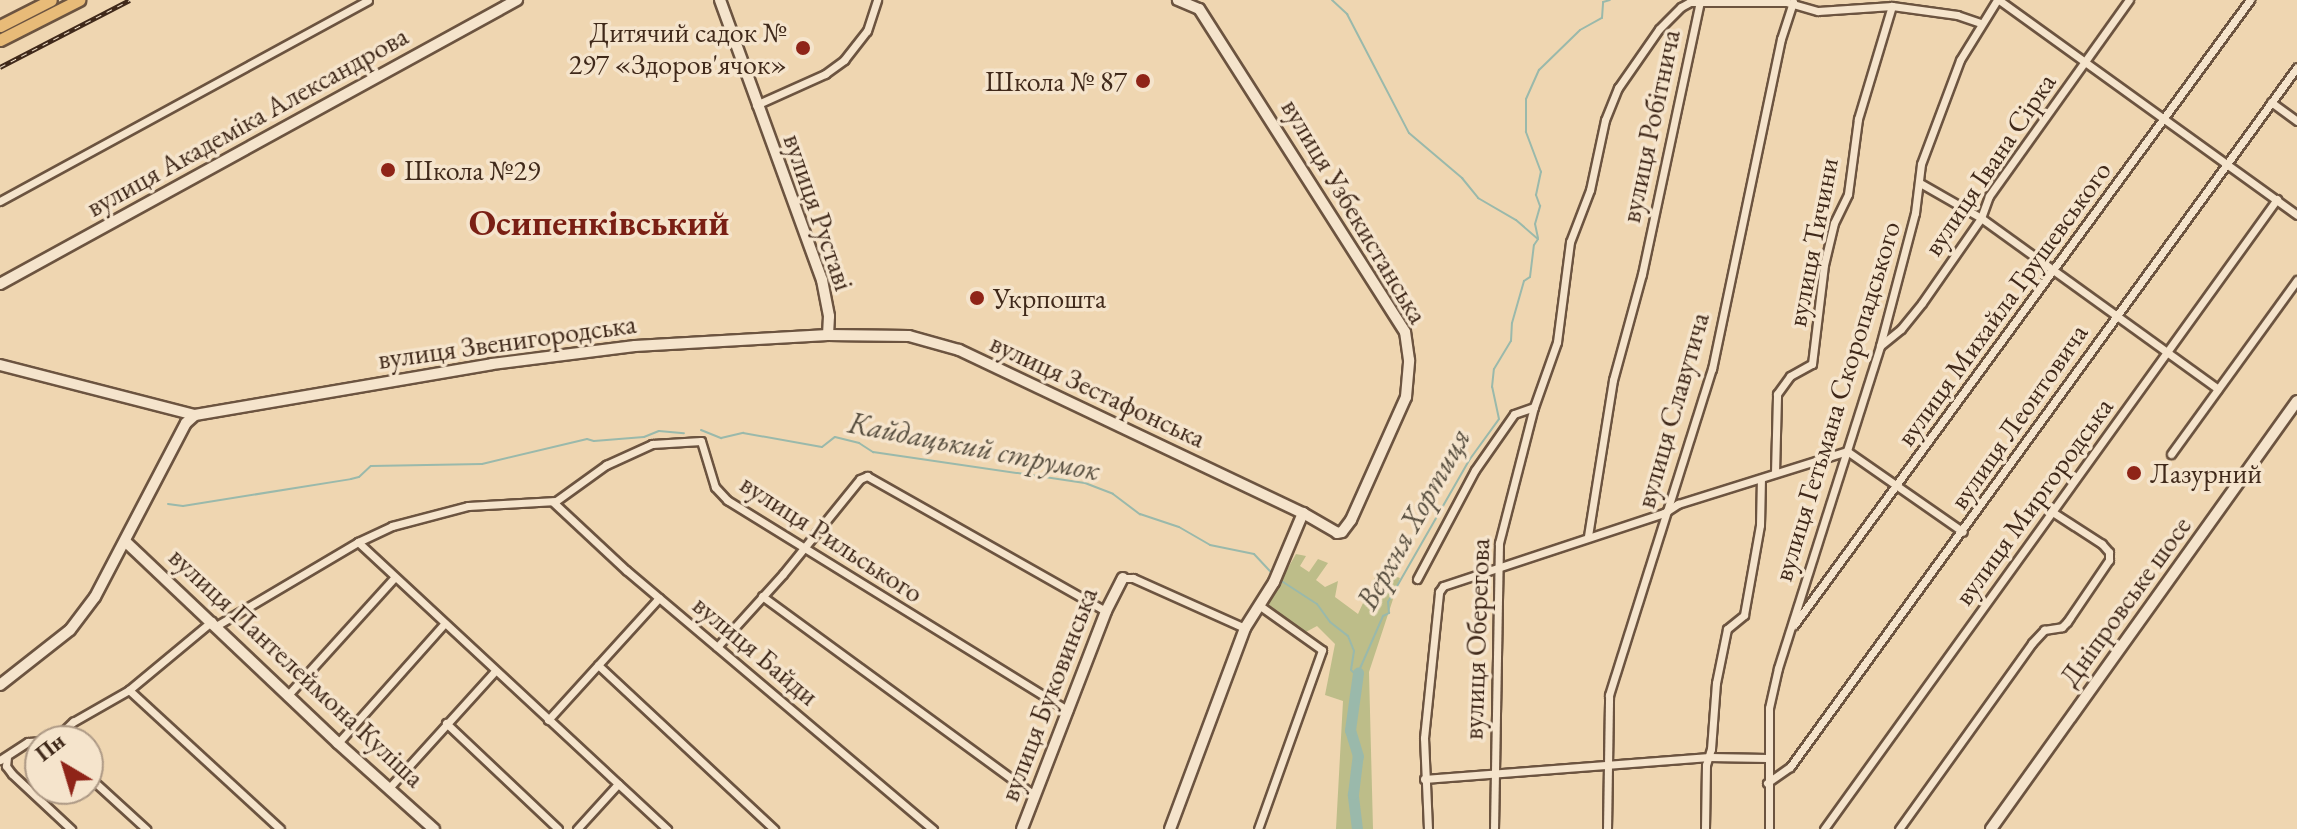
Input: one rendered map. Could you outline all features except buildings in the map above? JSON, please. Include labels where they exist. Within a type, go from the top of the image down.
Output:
[{"type":"main road","points":[[0,26],[51,0]]},
{"type":"main road","points":[[0,40],[79,0]]},
{"type":"street","points":[[0,201],[368,0]]},
{"type":"street","name":"вулиця Академіка Александрова","points":[[0,284],[517,0]]},
{"type":"street","name":"вулиця Руставі","points":[[720,0],[822,280],[828,335]]},
{"type":"street","name":"вулиця Руставі","points":[[756,105],[825,74],[844,60],[867,31],[877,0]]},
{"type":"street","name":"вулиця Узбекистанська","points":[[1178,0],[1199,9],[1383,293],[1407,339],[1408,380],[1402,406],[1347,528],[1337,533]]},
{"type":"street","points":[[1998,0],[2297,215]]},
{"type":"street","name":"вулиця Гетьмана Скоропадського","points":[[1769,829],[1769,708],[1790,630],[1880,346],[1920,183],[1921,164],[1960,60],[1980,23],[1998,0]]},
{"type":"street","name":"вулиця Івана Сірка","points":[[1880,346],[1901,329],[1981,218],[1989,196],[2129,0]]},
{"type":"street","name":"вулиця Михайла Грушевського","points":[[1790,630],[1898,487],[2250,0]]},
{"type":"street","points":[[1700,2],[1793,2],[1818,11],[1892,6],[1957,15],[1980,23]]},
{"type":"street","name":"вулиця Робітнича","points":[[1534,407],[1557,342],[1570,242],[1590,190],[1605,120],[1618,88],[1649,48],[1659,29],[1681,7],[1700,2],[1642,274],[1611,391],[1588,536]]},
{"type":"street","name":"вулиця Славутича","points":[[1607,829],[1609,695],[1712,369],[1793,2]]},
{"type":"street","name":"вулиця Тичини","points":[[1775,473],[1773,421],[1777,394],[1790,376],[1807,370],[1812,364],[1824,265],[1834,223],[1848,194],[1858,119],[1879,59],[1892,6]]},
{"type":"street","name":"вулиця Леонтовича","points":[[1767,783],[1790,767],[2297,67]]},
{"type":"street","points":[[2271,102],[2297,121]]},
{"type":"street","points":[[1920,183],[1981,218],[2218,389]]},
{"type":"street","name":"вулиця Миргородська","points":[[1824,829],[2277,199]]},
{"type":"street","points":[[2171,454],[2297,280]]},
{"type":"street","name":"вулиця Зестафонська","points":[[828,335],[909,336],[959,350],[1303,513],[1337,533]]},
{"type":"street","name":"вулиця Звенигородська","points":[[0,365],[195,415],[492,364],[635,346],[828,335]]},
{"type":"street","name":"Дніпровське шосе","points":[[1991,829],[2297,401]]},
{"type":"street","points":[[1417,579],[1491,448],[1514,414],[1534,407]]},
{"type":"street","name":"вулиця Оберегова","points":[[1494,829],[1500,530],[1534,407]]},
{"type":"street","points":[[0,685],[70,630],[95,597],[186,423],[195,415]]},
{"type":"street","name":"вулиця Рильського","points":[[553,502],[569,495],[606,465],[652,444],[701,441],[714,484],[723,497],[802,549],[1068,711]]},
{"type":"street","points":[[1428,829],[1424,738],[1439,592],[1443,586],[1664,513],[1678,504],[1847,451],[1963,532]]},
{"type":"street","points":[[717,647],[860,479],[867,476],[1106,611]]},
{"type":"street","points":[[1705,829],[1716,683],[1727,629],[1744,615],[1760,525],[1761,479]]},
{"type":"street","points":[[70,725],[129,690],[214,624],[358,542],[403,522],[447,509],[553,502]]},
{"type":"street","name":"вулиця Байди","points":[[553,502],[659,598],[933,829]]},
{"type":"street","points":[[1899,829],[2032,643],[2050,628],[2062,627],[2067,622],[2110,557],[2102,544],[2051,511]]},
{"type":"street","points":[[1170,829],[1245,628],[1274,582],[1303,513]]},
{"type":"street","name":"вулиця Пантелеймона Куліша","points":[[126,542],[287,696],[434,829]]},
{"type":"street","points":[[358,542],[443,625],[667,829]]},
{"type":"street","points":[[287,696],[394,578]]},
{"type":"street","points":[[1123,578],[1133,578],[1245,628]]},
{"type":"street","name":"вулиця Буковинська","points":[[1022,829],[1106,611],[1123,578]]},
{"type":"street","points":[[762,596],[1035,796]]},
{"type":"street","points":[[548,720],[659,598]]},
{"type":"street","points":[[1258,829],[1322,650],[1260,606]]},
{"type":"street","points":[[338,743],[443,625]]},
{"type":"street","points":[[598,665],[774,829]]},
{"type":"street","points":[[389,788],[495,671]]},
{"type":"street","points":[[129,690],[280,829]]},
{"type":"street","points":[[446,723],[558,829]]},
{"type":"street","points":[[24,745],[4,758],[6,766],[71,829]]},
{"type":"street","points":[[1424,779],[1709,757],[1767,758]]},
{"type":"street","points":[[577,829],[618,784]]},
{"type":"street","points":[[104,791],[146,829]]},
{"type":"green space","points":[[1296,554],[1306,556],[1300,566],[1309,572],[1318,559],[1328,563],[1316,580],[1325,587],[1338,581],[1335,597],[1358,614],[1378,570],[1400,578],[1369,672],[1373,829],[1336,829],[1343,701],[1325,695],[1335,644],[1317,626],[1304,633],[1265,608]]},
{"type":"waterway","points":[[1332,0],[1347,14],[1409,133],[1462,178],[1478,198],[1516,220],[1538,239]]},
{"type":"waterway","points":[[1538,238],[1535,224],[1540,206],[1536,195],[1541,172],[1526,132],[1526,99],[1539,70],[1580,30],[1602,18],[1603,2],[1610,0]]},
{"type":"waterway","name":"Верхня Хортиця","points":[[1358,673],[1383,616],[1389,613],[1388,602],[1470,459],[1499,419],[1492,387],[1494,369],[1511,341],[1512,323],[1524,281],[1530,277],[1534,245],[1538,239]]},
{"type":"waterway","name":"Кайдацький струмок","points":[[701,430],[721,438],[743,433],[822,447],[835,437],[859,443],[873,452],[1085,483],[1113,494],[1140,514],[1179,527],[1210,545],[1254,554],[1272,573]]},
{"type":"waterway","name":"Кайдацький струмок","points":[[168,504],[183,506],[351,479],[359,477],[371,466],[482,464],[587,439],[644,437],[659,431],[684,433]]},
{"type":"waterway","name":"Кайдацький струмок","points":[[1280,580],[1317,604],[1330,622],[1348,636],[1354,651],[1351,670],[1358,677]]},
{"type":"waterway","name":"Верхня Хортиця","points":[[1357,829],[1353,794],[1358,756],[1350,730],[1358,673]]},
{"type":"railway","points":[[0,67],[130,0]]},
{"type":"place","name":"Дитячий садок № 297 «Здоров'ячок»","points":[[803,48]]},
{"type":"place","name":"Школа № 87","points":[[1143,81]]},
{"type":"place","name":"Школа №29","points":[[388,170]]},
{"type":"place","name":"Укрпошта","points":[[977,298]]},
{"type":"place","name":"Лазурний","points":[[2134,473]]},
{"type":"district","name":"Осипенківський","points":[[599,223]]}]
